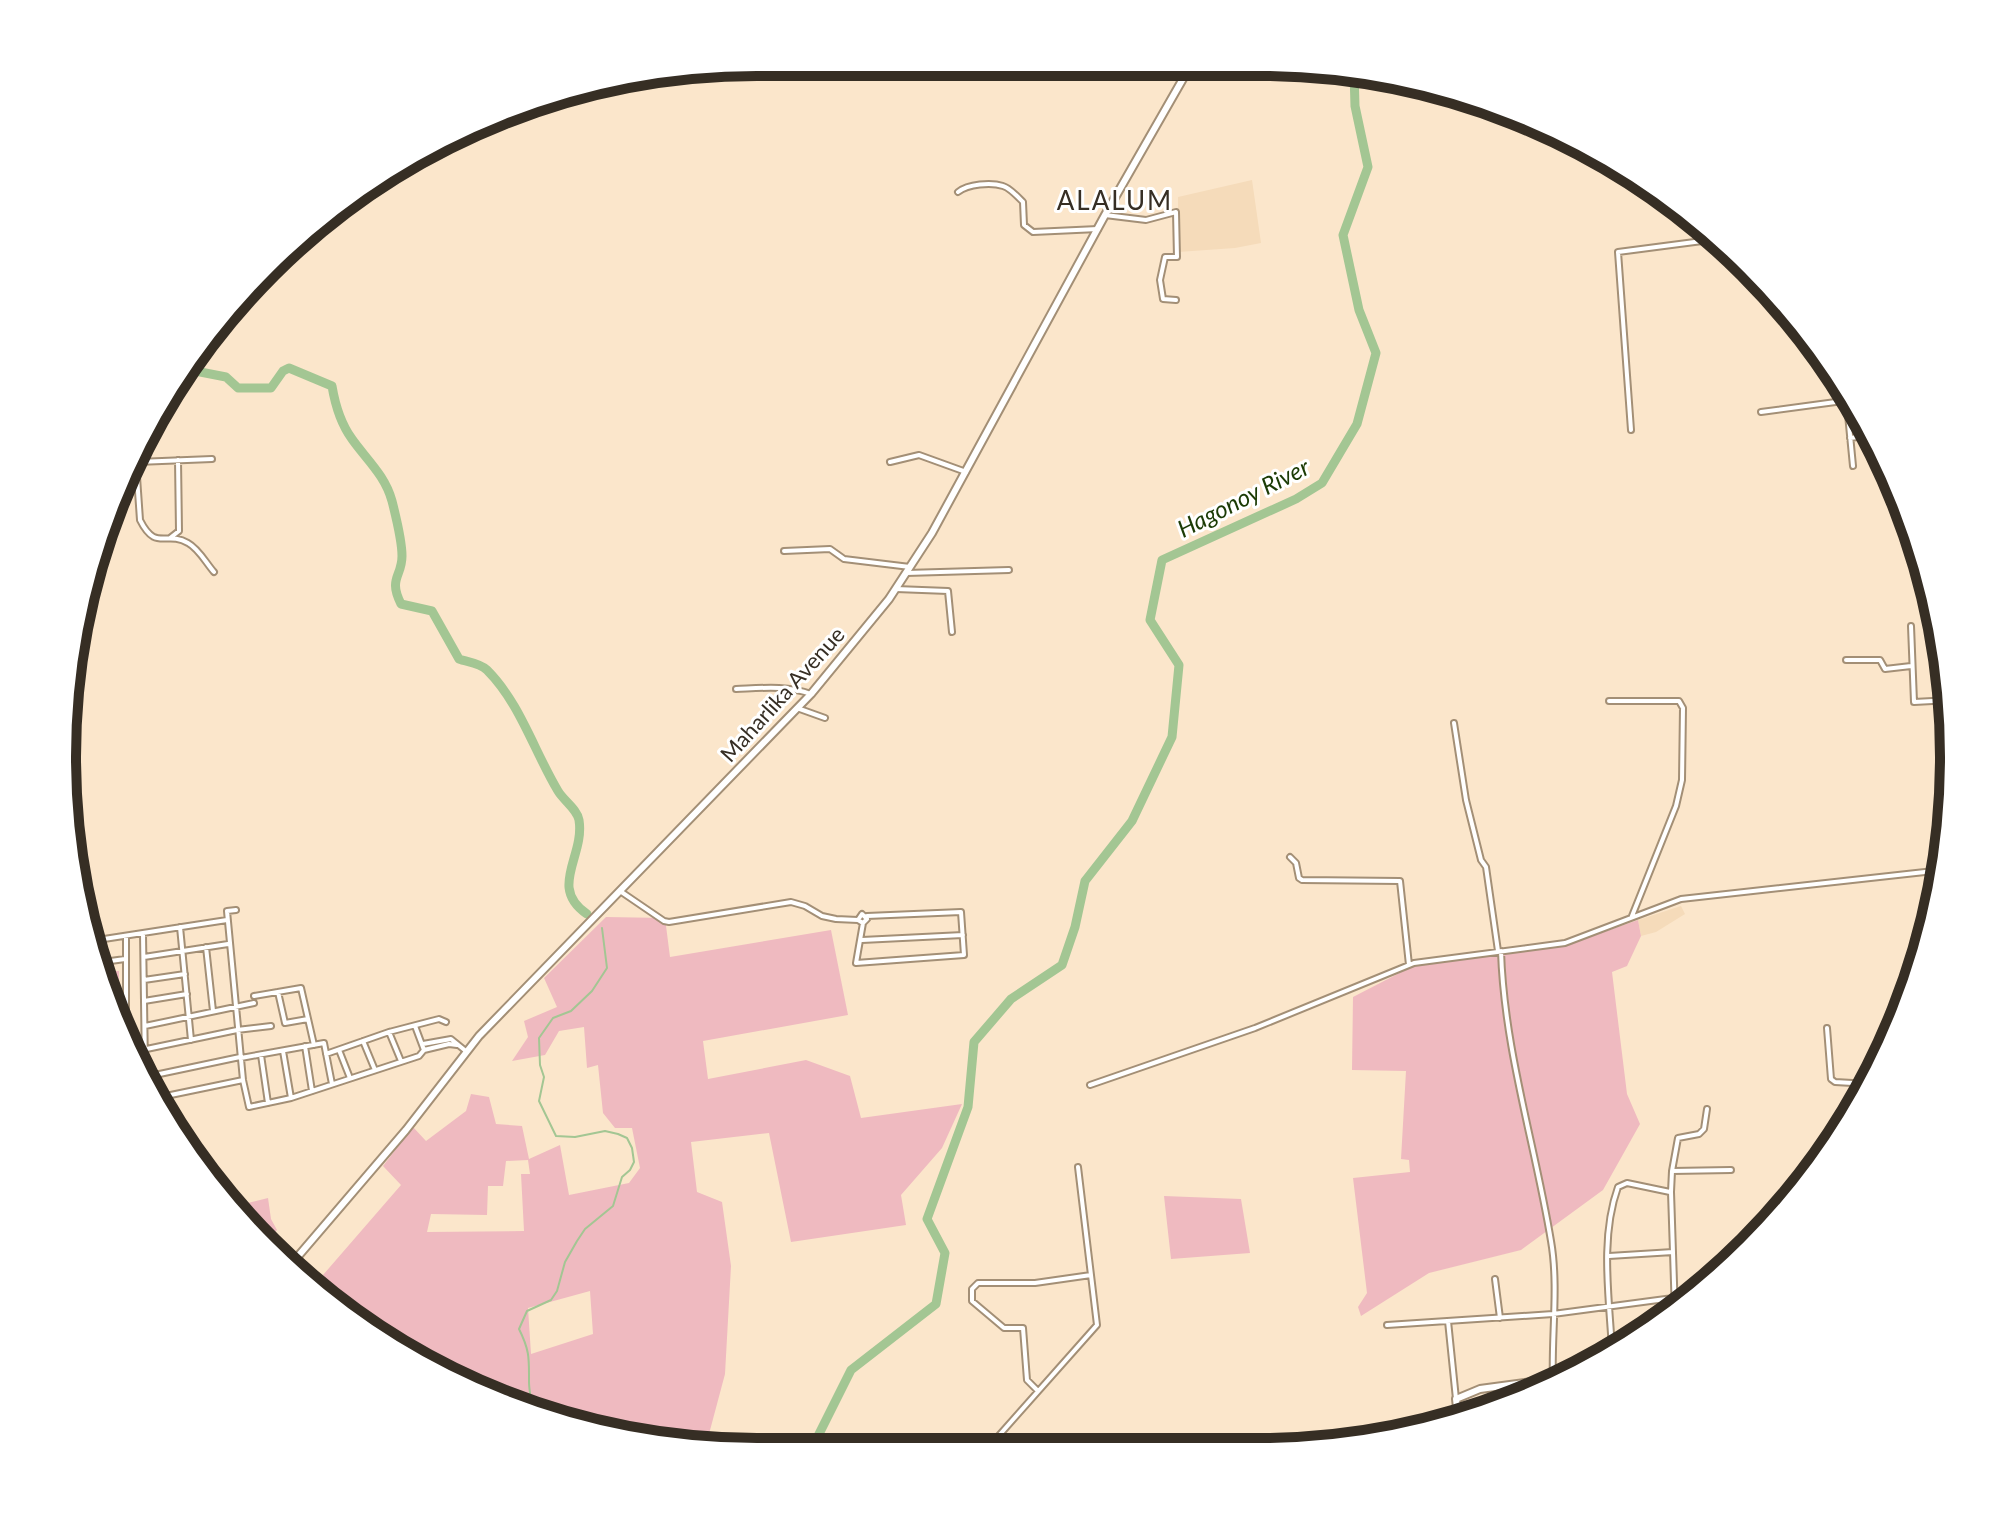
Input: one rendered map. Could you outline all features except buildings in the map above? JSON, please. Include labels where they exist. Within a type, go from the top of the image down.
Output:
[{"type":"main road","name":"Maharlika Avenue","points":[[296,1258],[406,1130],[467,1052],[811,694],[896,589],[932,533],[1185,76]]},
{"type":"main road","points":[[1457,1408],[1456,1399],[1480,1389],[1529,1382]]},
{"type":"street","points":[[958,192],[976,185],[1005,186],[1023,202],[1024,225],[1033,232],[1098,229]]},
{"type":"street","points":[[1105,215],[1146,220],[1176,212],[1177,257],[1165,257],[1160,280],[1163,299],[1176,300]]},
{"type":"street","points":[[1631,430],[1618,252],[1703,241]]},
{"type":"street","points":[[1761,412],[1839,402]]},
{"type":"street","points":[[1848,415],[1853,466]]},
{"type":"street","points":[[1850,438],[1860,437]]},
{"type":"street","points":[[890,462],[919,455],[966,472]]},
{"type":"street","points":[[143,462],[212,459]]},
{"type":"street","points":[[168,539],[179,531],[178,460]]},
{"type":"street","points":[[138,475],[140,520],[152,537],[160,541],[186,541],[214,572]]},
{"type":"street","points":[[784,551],[830,549],[844,559],[908,570],[1009,570]]},
{"type":"street","points":[[896,589],[948,591],[952,632]]},
{"type":"street","points":[[1911,626],[1914,702],[1938,701]]},
{"type":"street","points":[[1846,660],[1880,660],[1885,669],[1911,666]]},
{"type":"street","points":[[736,689],[769,687],[811,694]]},
{"type":"street","points":[[1609,701],[1679,701],[1683,708],[1683,766],[1676,806],[1632,916]]},
{"type":"street","points":[[797,708],[825,718]]},
{"type":"street","points":[[1454,723],[1466,800],[1481,860],[1486,867],[1509,1028],[1551,1242],[1555,1370]]},
{"type":"street","points":[[1290,857],[1296,863],[1302,880],[1400,881],[1409,965]]},
{"type":"street","points":[[1090,1085],[1255,1028],[1409,965],[1565,943],[1681,899],[1930,871]]},
{"type":"street","points":[[620,891],[669,922],[791,902],[836,919],[860,922],[867,921],[867,916],[961,912],[963,956],[856,963],[862,940],[860,922]]},
{"type":"street","points":[[236,910],[227,911],[227,920],[240,1058],[249,1107],[291,1098],[419,1056],[423,1048],[415,1026]]},
{"type":"street","points":[[101,940],[227,920]]},
{"type":"street","points":[[180,927],[191,1040]]},
{"type":"street","points":[[143,933],[145,1056]]},
{"type":"street","points":[[862,940],[963,935]]},
{"type":"street","points":[[125,1011],[126,936]]},
{"type":"street","points":[[144,957],[229,944]]},
{"type":"street","points":[[206,947],[213,1011]]},
{"type":"street","points":[[108,961],[126,959]]},
{"type":"street","points":[[144,980],[185,974]]},
{"type":"street","points":[[254,996],[301,988],[314,1045]]},
{"type":"street","points":[[278,992],[285,1023],[308,1019]]},
{"type":"street","points":[[144,1001],[187,994]]},
{"type":"street","points":[[145,1026],[254,1003]]},
{"type":"street","points":[[326,1054],[389,1032],[439,1019],[446,1022]]},
{"type":"street","points":[[145,1049],[271,1026]]},
{"type":"street","points":[[1827,1028],[1831,1079],[1857,1083]]},
{"type":"street","points":[[389,1032],[401,1061]]},
{"type":"street","points":[[363,1041],[375,1070]]},
{"type":"street","points":[[155,1075],[324,1043],[332,1084]]},
{"type":"street","points":[[423,1048],[449,1044],[467,1052]]},
{"type":"street","points":[[305,1046],[312,1091]]},
{"type":"street","points":[[339,1050],[350,1078]]},
{"type":"street","points":[[283,1051],[291,1098]]},
{"type":"street","points":[[261,1055],[268,1103]]},
{"type":"street","points":[[166,1096],[243,1080]]},
{"type":"street","points":[[1673,1298],[1672,1171],[1678,1138],[1699,1134],[1704,1129],[1707,1109]]},
{"type":"street","points":[[997,1438],[1097,1325],[1078,1167]]},
{"type":"street","points":[[1672,1171],[1731,1170]]},
{"type":"street","points":[[1611,1340],[1608,1221],[1618,1187],[1627,1183],[1671,1192]]},
{"type":"street","points":[[1609,1256],[1673,1252]]},
{"type":"street","points":[[1038,1391],[1027,1380],[1023,1328],[1004,1328],[972,1301],[972,1289],[978,1283],[1035,1283],[1091,1275]]},
{"type":"street","points":[[1495,1279],[1500,1318]]},
{"type":"street","points":[[1387,1325],[1553,1314],[1672,1298]]},
{"type":"street","points":[[1448,1321],[1456,1399]]},
{"type":"street","points":[[1513,1383],[1513,1389]]},
{"type":"shaded area","points":[[1252,180],[1261,243],[1178,252],[1178,197]]},
{"type":"shaded area","points":[[1681,906],[1685,914],[1656,932],[1641,936],[1638,920]]},
{"type":"shaded area","points":[[606,917],[665,918],[670,957],[831,930],[848,1015],[703,1041],[708,1079],[806,1060],[850,1076],[861,1118],[962,1104],[942,1148],[901,1195],[906,1225],[791,1242],[769,1133],[691,1142],[697,1192],[722,1202],[731,1266],[725,1374],[708,1437],[624,1425],[581,1415],[496,1386],[416,1347],[342,1297],[323,1275],[401,1185],[383,1166],[413,1127],[426,1141],[466,1111],[471,1094],[489,1097],[496,1124],[522,1126],[529,1159],[560,1145],[569,1195],[629,1183],[640,1168],[632,1128],[615,1128],[603,1113],[598,1065],[587,1068],[584,1027],[559,1031],[545,1055],[512,1061],[528,1037],[524,1021],[557,1007],[544,978]],"holes":[[[528,1160],[530,1174],[521,1174],[524,1231],[427,1232],[431,1214],[487,1215],[488,1186],[503,1186],[506,1161]],[[590,1291],[593,1334],[531,1354],[528,1308]]]},
{"type":"shaded area","points":[[1638,920],[1641,936],[1627,966],[1612,972],[1627,1094],[1640,1124],[1603,1190],[1521,1250],[1429,1273],[1361,1316],[1358,1307],[1367,1293],[1353,1178],[1410,1172],[1409,1160],[1401,1159],[1406,1071],[1352,1070],[1353,997],[1413,966],[1564,946]]},
{"type":"shaded area","points":[[110,971],[119,971],[119,985],[115,985]]},
{"type":"shaded area","points":[[1164,1196],[1241,1199],[1250,1253],[1171,1259]]},
{"type":"shaded area","points":[[268,1198],[271,1219],[277,1230],[272,1236],[245,1206],[243,1204]]},
{"type":"waterway","name":"Hagonoy River","points":[[817,1438],[851,1370],[936,1304],[945,1253],[927,1219],[968,1107],[974,1042],[1011,999],[1062,965],[1075,927],[1085,881],[1132,821],[1172,737],[1179,665],[1150,620],[1162,560],[1296,499],[1322,483],[1357,424],[1376,353],[1359,310],[1343,235],[1368,167],[1355,106],[1354,83]]},
{"type":"waterway","points":[[196,371],[226,377],[238,388],[271,388],[283,371],[289,368],[332,386],[345,427],[380,475],[392,501],[402,550],[396,583],[401,604],[432,611],[459,659],[484,668],[499,683],[518,712],[549,776],[578,816],[579,834],[569,882],[570,893],[587,914]]},
{"type":"waterway","points":[[531,1399],[528,1355],[519,1329],[527,1311],[551,1300],[557,1291],[565,1262],[577,1241],[585,1229],[613,1206],[622,1177],[634,1162],[627,1138],[618,1134],[605,1131],[575,1137],[556,1136],[539,1101],[544,1077],[540,1065],[539,1038],[553,1018],[571,1011],[592,991],[607,968],[602,928]]},
{"type":"district","name":"ALALUM","points":[[1115,200]]}]
